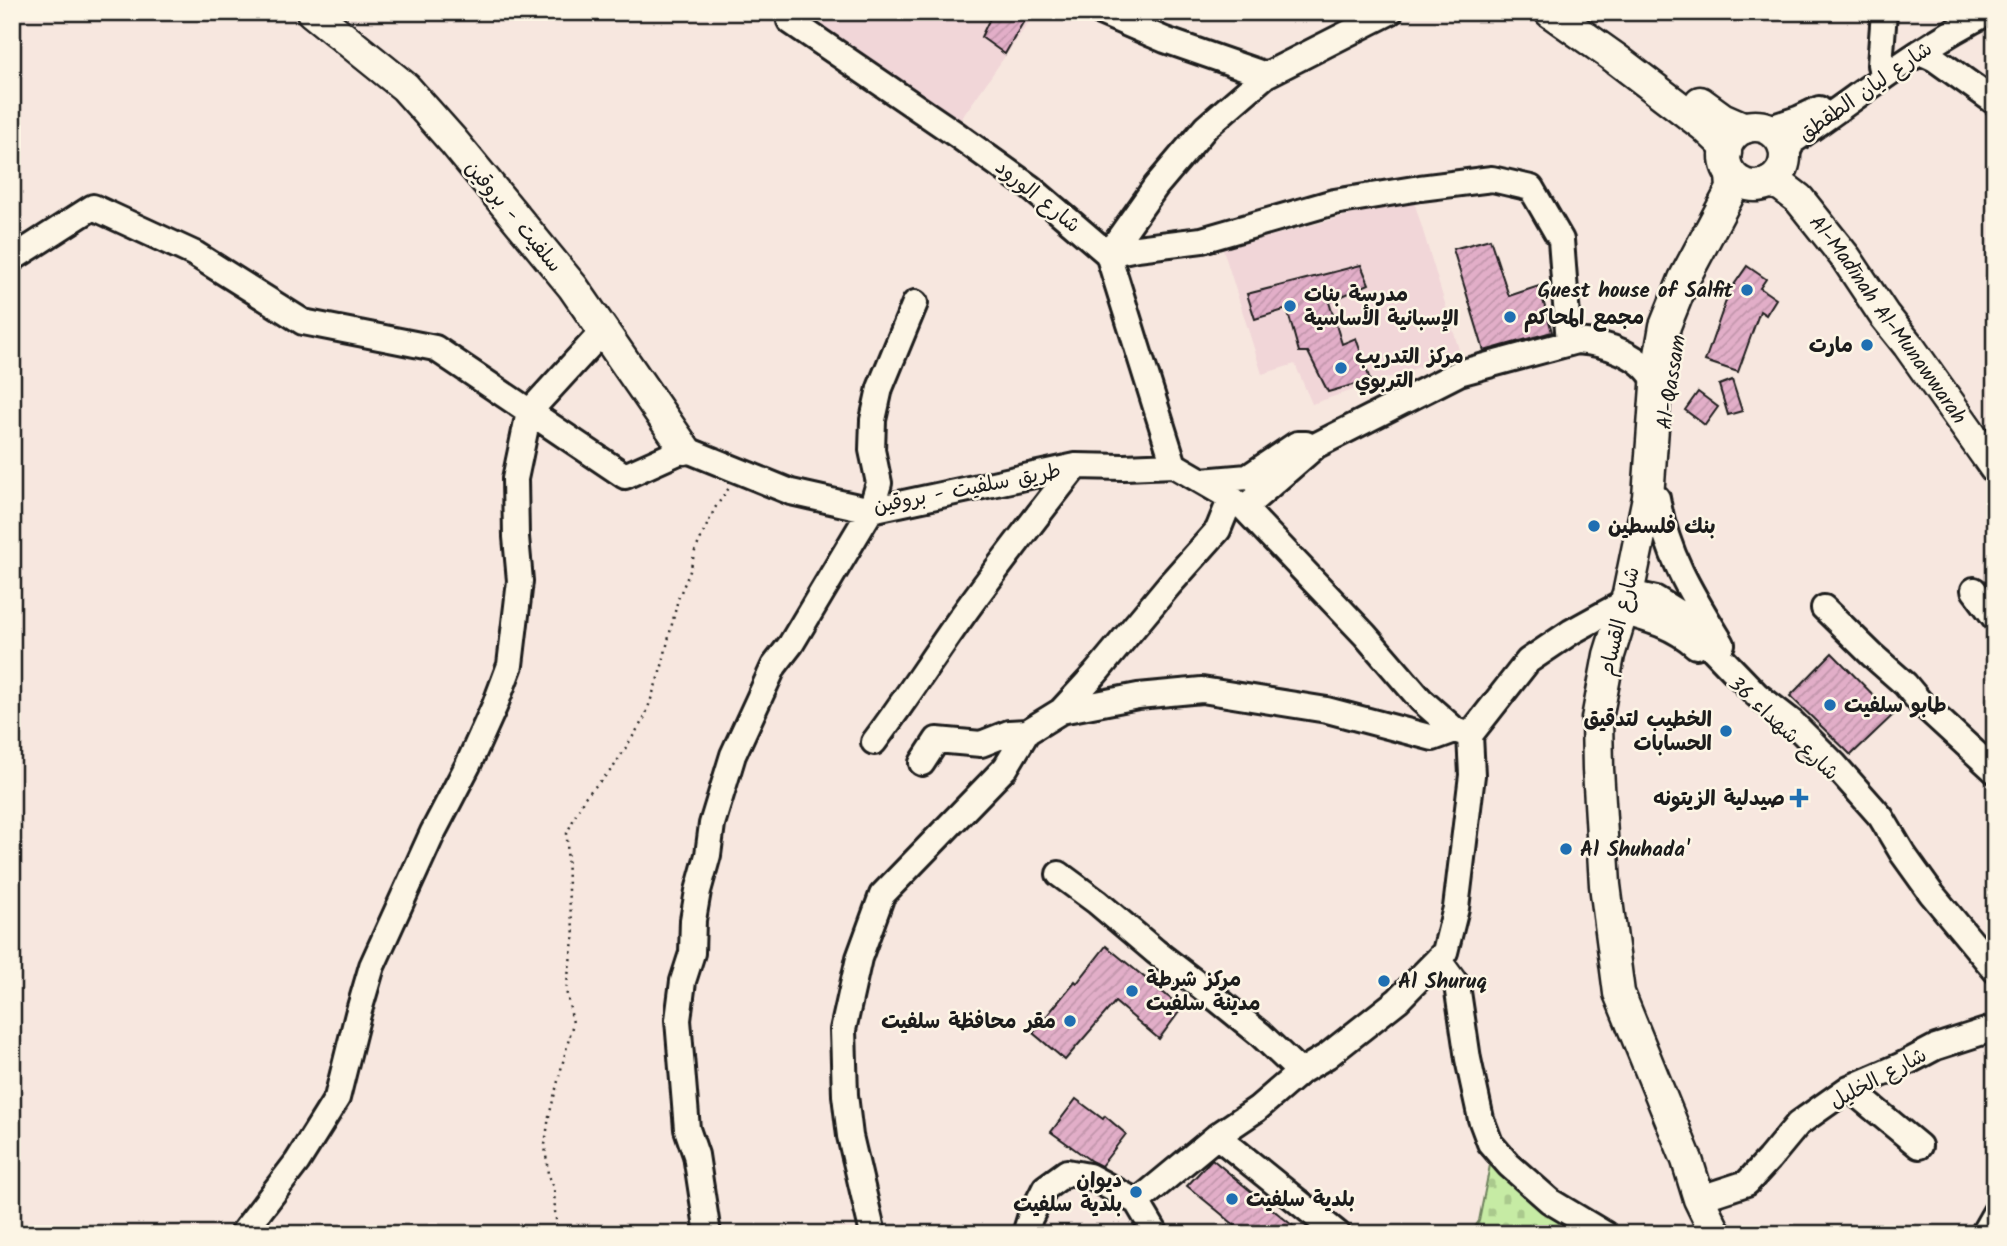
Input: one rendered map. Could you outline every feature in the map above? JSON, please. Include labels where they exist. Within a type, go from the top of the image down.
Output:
[{"type":"main road","name":"سلفيت - بروقين","points":[[312,12],[404,87],[453,141],[573,287],[685,449]]},
{"type":"main road","points":[[1550,12],[1704,126],[1853,252],[1995,453]]},
{"type":"main road","points":[[1570,12],[1722,118],[1780,140],[1758,170]]},
{"type":"main road","name":"Al-Qassam","points":[[1629,606],[1657,498],[1668,374],[1678,329],[1696,285],[1741,195],[1758,170],[1732,138],[1756,129]]},
{"type":"main road","name":"شارع القسام","points":[[1725,1234],[1707,1196],[1696,1157],[1656,1066],[1629,994],[1613,871],[1606,720],[1648,497],[1656,383],[1665,327],[1684,279],[1732,189],[1758,170]]},
{"type":"main road","name":"Al-Madīnah Al-Munawwarah","points":[[1758,170],[1799,199],[1846,258],[1995,468]]},
{"type":"main road","name":"شارع القسام","points":[[1629,606],[1609,655],[1597,719],[1605,885],[1619,993],[1687,1160],[1699,1199],[1716,1234]]},
{"type":"street","points":[[1100,12],[1165,40],[1266,75]]},
{"type":"street","points":[[1108,254],[1156,186],[1206,127],[1266,75],[1390,12]]},
{"type":"street","points":[[1880,65],[1884,12]]},
{"type":"street","name":"شارع ليان الطقطق","points":[[1756,129],[1798,120],[1914,42],[1965,12]]},
{"type":"street","name":"شارع ليان الطقطق","points":[[1758,170],[1793,141],[1920,52],[1989,12]]},
{"type":"street","name":"شارع الورود","points":[[787,15],[1020,180],[1108,254]]},
{"type":"street","points":[[1920,52],[1935,59],[1995,102]]},
{"type":"street","points":[[1108,254],[1202,240],[1334,202],[1492,179],[1531,188],[1561,240],[1569,343]]},
{"type":"street","points":[[12,259],[93,207],[195,254],[303,322],[435,348],[625,476],[685,449]]},
{"type":"street","points":[[1108,254],[1174,466],[1237,503],[1365,635],[1421,700],[1462,732],[1472,775],[1455,908],[1445,952],[1398,1000],[1327,1056],[1300,1072],[1257,1109],[1217,1136],[1137,1202]]},
{"type":"street","points":[[708,1234],[696,1154],[687,1129],[678,1020],[682,981],[692,953],[693,920],[712,824],[733,755],[774,666],[791,644],[871,510],[879,483],[872,450],[873,420],[880,388],[915,303]]},
{"type":"street","points":[[242,1234],[297,1162],[337,1098],[372,966],[433,832],[468,765],[510,666],[520,581],[515,479],[529,412],[604,330]]},
{"type":"street","points":[[873,1234],[850,1136],[845,1095],[843,1030],[859,958],[882,895],[1006,767],[1027,732],[1061,711],[1095,674],[1218,530],[1237,503],[1317,445],[1459,373],[1577,341],[1618,351],[1642,365],[1656,383]]},
{"type":"street","points":[[1202,481],[1248,477],[1297,444],[1317,445]]},
{"type":"street","name":"طريق سلفيت - بروقين","points":[[685,449],[792,492],[871,510],[1076,466],[1174,466]]},
{"type":"street","points":[[874,742],[962,615],[1076,466]]},
{"type":"street","points":[[1657,498],[1664,534],[1678,567],[1698,605],[1758,696]]},
{"type":"street","points":[[1974,590],[1995,618]]},
{"type":"street","points":[[1061,711],[1138,696],[1202,690],[1327,710],[1433,738],[1462,732],[1528,661],[1571,632],[1629,606],[1656,599],[1677,612],[1758,696]]},
{"type":"street","name":"شارع شهداء 36","points":[[1629,606],[1690,641],[1732,682],[1788,727],[1830,769],[1876,821],[1926,897],[1995,979]]},
{"type":"street","points":[[1825,608],[1905,684],[1920,702],[1995,771]]},
{"type":"street","name":"شارع شهداء 36","points":[[1758,696],[1792,722],[1881,817],[1931,893],[1995,970]]},
{"type":"street","points":[[922,763],[937,740],[981,744],[1009,733],[1027,732]]},
{"type":"street","points":[[1059,874],[1260,1034],[1300,1072]]},
{"type":"street","points":[[1438,959],[1457,985],[1468,1059],[1481,1119],[1490,1143],[1509,1165],[1550,1201],[1605,1234]]},
{"type":"street","name":"شارع الخليل","points":[[1707,1196],[1747,1183],[1798,1124],[1849,1088],[1936,1047],[1995,1028]]},
{"type":"street","points":[[1849,1088],[1919,1146]]},
{"type":"street","points":[[1217,1136],[1338,1234]]},
{"type":"street","points":[[1025,1234],[1045,1188],[1067,1171],[1089,1176],[1137,1202],[1156,1234]]},
{"type":"street","points":[[1983,1234],[1995,1213]]},
{"type":"path","points":[[558,1234],[554,1187],[548,1174],[545,1145],[549,1116],[573,1023],[566,990],[574,934],[568,892],[567,833],[584,798],[613,768],[645,717],[662,666],[678,599],[695,551],[724,492],[737,479],[738,471]]},
{"type":"shaded area","points":[[825,12],[1036,12],[959,122],[825,33],[821,19]]},
{"type":"shaded area","points":[[1413,198],[1460,353],[1312,404],[1295,364],[1262,374],[1223,249]]},
{"type":"green space","points":[[1490,1165],[1588,1234],[1470,1234],[1479,1221]]},
{"type":"building","points":[[993,12],[1029,12],[1005,54],[981,37]]},
{"type":"building","name":"مجمع المحاكم","points":[[1490,239],[1509,296],[1539,286],[1552,332],[1484,351],[1453,249]]},
{"type":"building","name":"مدرسة بنات الإسبانية الأساسية","points":[[1361,265],[1369,284],[1329,302],[1342,344],[1356,338],[1370,380],[1328,392],[1308,352],[1299,352],[1287,309],[1255,319],[1247,294]]},
{"type":"building","points":[[1747,266],[1766,279],[1760,288],[1776,299],[1766,315],[1760,311],[1738,372],[1705,361],[1729,292]]},
{"type":"building","points":[[1732,380],[1742,411],[1728,415],[1719,385]]},
{"type":"building","points":[[1698,392],[1718,407],[1705,425],[1685,410]]},
{"type":"building","points":[[1832,653],[1893,715],[1851,755],[1790,696]]},
{"type":"building","points":[[1106,946],[1182,1008],[1159,1039],[1115,1002],[1065,1060],[1033,1033]]},
{"type":"building","points":[[1076,1099],[1103,1119],[1105,1116],[1126,1134],[1101,1166],[1051,1132]]},
{"type":"building","name":"بلدية سلفيت","points":[[1212,1159],[1303,1234],[1245,1234],[1187,1186]]},
{"type":"place","name":"Guest house of Salfit","points":[[1747,290]]},
{"type":"place","name":"مدرسة بنات الإسبانية الأساسية","points":[[1290,306]]},
{"type":"place","name":"مجمع المحاكم","points":[[1510,317]]},
{"type":"place","name":"مارت","points":[[1867,345]]},
{"type":"place","name":"مركز التدريب التربوي","points":[[1341,368]]},
{"type":"place","name":"بنك فلسطين","points":[[1594,526]]},
{"type":"place","name":"طابو سلفيت","points":[[1830,705]]},
{"type":"place","name":"الخطيب لتدقيق الحسابات","points":[[1726,731]]},
{"type":"place","name":"صيدلية الزيتونه","points":[[1799,798]]},
{"type":"place","name":"Al Shuhada'","points":[[1566,849]]},
{"type":"place","name":"Al Shuruq","points":[[1384,981]]},
{"type":"place","name":"مركز شرطة مدينة سلفيت","points":[[1132,991]]},
{"type":"place","name":"مقر محافظة سلفيت","points":[[1070,1021]]},
{"type":"place","name":"ديوان بلدية سلفيت","points":[[1136,1192]]},
{"type":"place","name":"بلدية سلفيت","points":[[1232,1199]]}]
